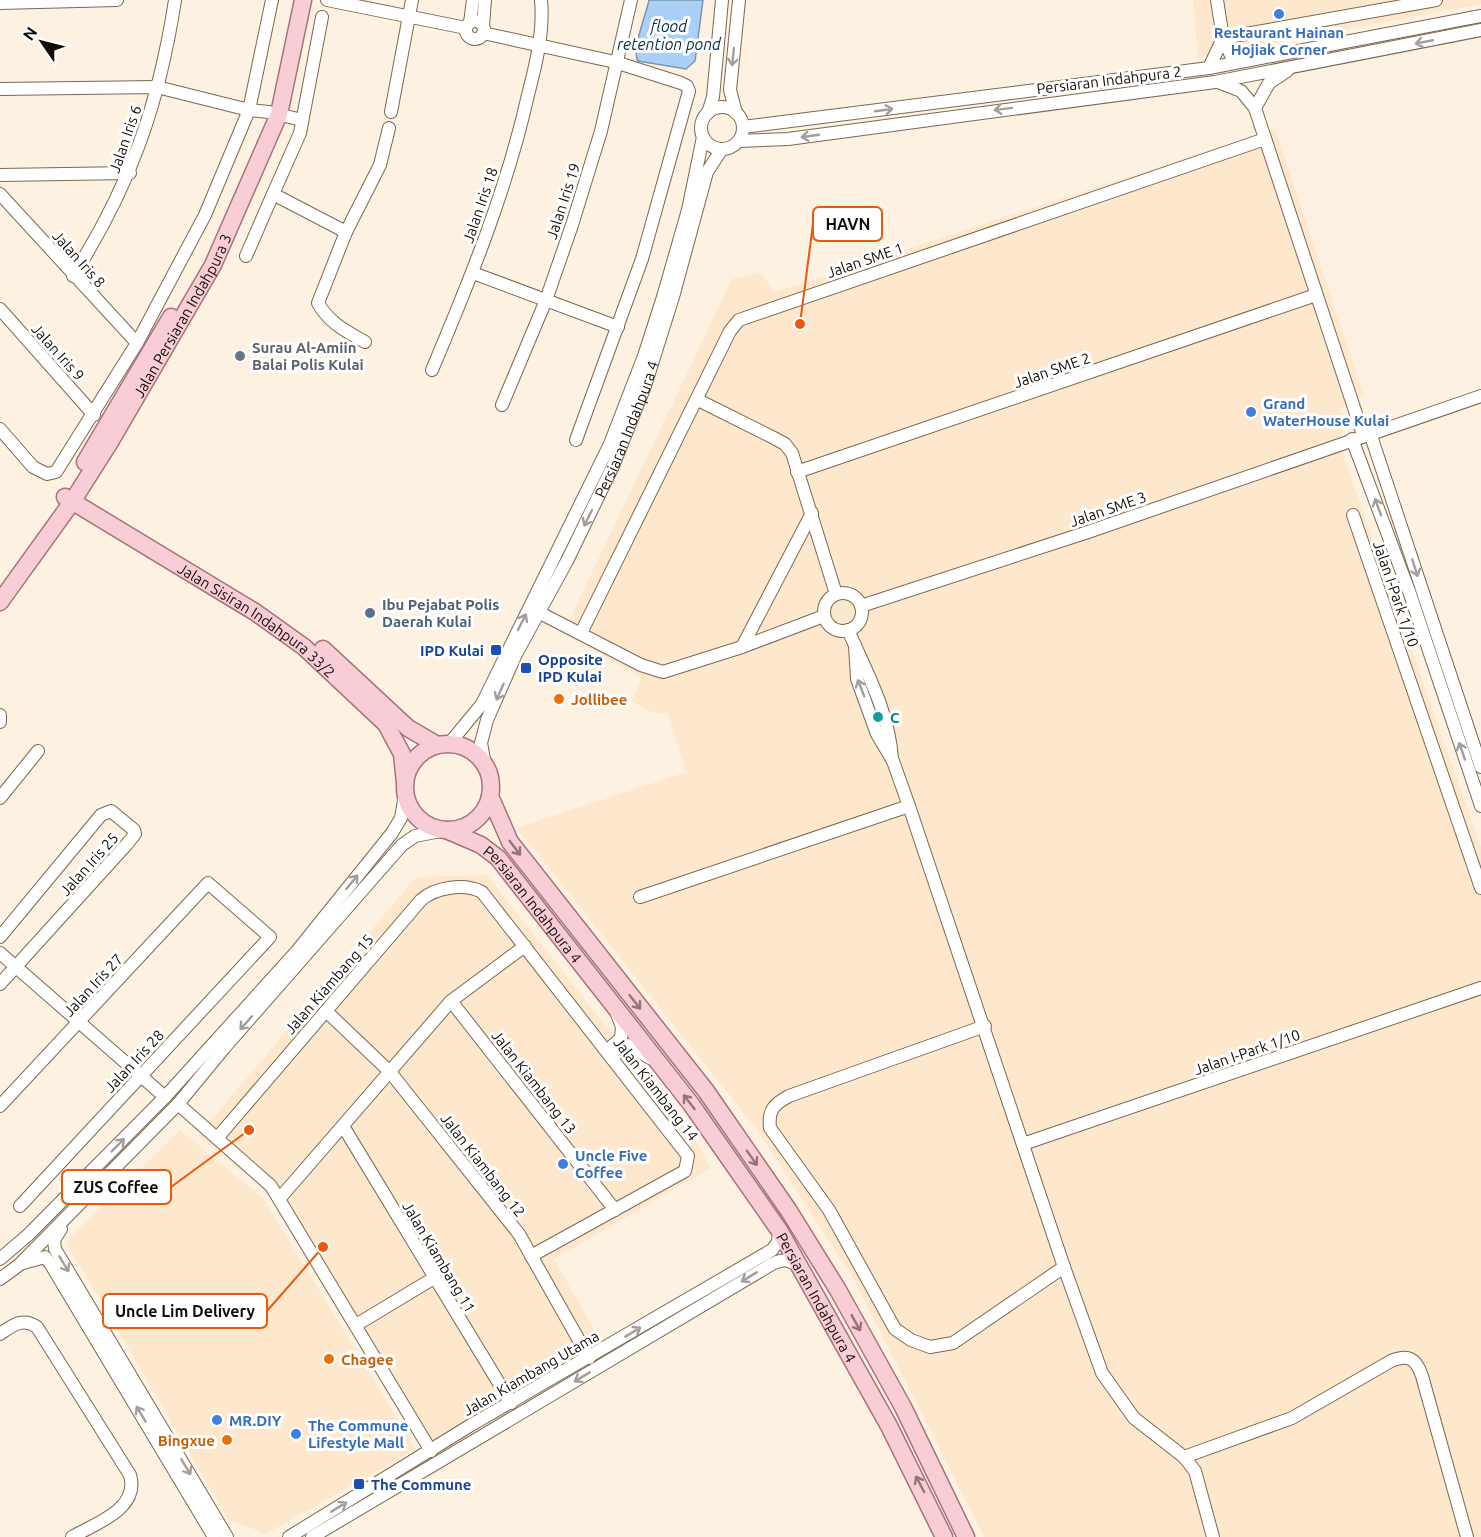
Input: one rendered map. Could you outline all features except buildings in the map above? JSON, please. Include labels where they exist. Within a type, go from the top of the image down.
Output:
[{"type":"main road","name":"Jalan Persiaran Indahpura 3","points":[[274,113],[292,0]]},
{"type":"main road","name":"Jalan Persiaran Indahpura 3","points":[[0,602],[164,352],[213,265],[274,113],[303,0]]},
{"type":"main road","name":"Jalan Persiaran Indahpura 3","points":[[0,583],[71,495]]},
{"type":"main road","name":"Jalan Sisiran Indahpura 33/2","points":[[71,495],[189,559],[310,638],[408,728],[443,744]]},
{"type":"main road","name":"Jalan Sisiran Indahpura 33/2","points":[[71,495],[255,612],[304,647],[386,724],[402,754],[405,789]]},
{"type":"main road","points":[[443,744],[463,746],[476,754],[485,765],[489,775],[489,796],[484,810],[474,821],[461,828],[446,830],[432,827],[420,820],[410,809],[405,789],[415,759],[443,744]]},
{"type":"main road","points":[[489,796],[510,842],[706,1091],[789,1211],[903,1407],[966,1537]]},
{"type":"main road","name":"Persiaran Indahpura 4","points":[[446,830],[481,844],[498,858],[722,1146],[779,1230],[801,1268],[904,1455],[944,1537]]},
{"type":"street","points":[[0,3],[117,0]]},
{"type":"street","name":"Jalan Iris 6","points":[[73,276],[106,223],[147,128],[169,43],[175,0]]},
{"type":"street","points":[[0,429],[33,466],[48,474],[57,472],[94,415],[137,343],[205,214],[249,110],[272,0]]},
{"type":"street","points":[[327,0],[476,28],[615,62],[687,86],[689,91],[662,194],[618,327],[576,440]]},
{"type":"street","points":[[391,112],[412,0]]},
{"type":"street","points":[[473,0],[476,28]]},
{"type":"street","points":[[476,28],[485,0]]},
{"type":"street","name":"Jalan Iris 18","points":[[432,370],[473,273],[522,125],[539,45],[541,0]]},
{"type":"street","name":"Jalan Iris 19","points":[[502,405],[546,300],[601,131],[631,0]]},
{"type":"street","points":[[722,0],[713,97],[702,124],[703,137],[711,146],[722,149],[739,141],[743,127],[736,113],[730,90],[739,0]]},
{"type":"street","points":[[1217,0],[1223,38],[1234,62]]},
{"type":"street","points":[[1223,38],[1436,0]]},
{"type":"street","name":"Persiaran Indahpura 2","points":[[743,127],[1209,68],[1481,16]]},
{"type":"street","points":[[246,256],[291,156],[302,120],[322,17]]},
{"type":"street","name":"Persiaran Indahpura 2","points":[[739,141],[788,140],[1215,82],[1481,30]]},
{"type":"street","points":[[1209,68],[1223,38]]},
{"type":"street","points":[[1255,108],[1269,83],[1293,67]]},
{"type":"street","points":[[1215,82],[1241,91],[1255,108],[1362,436],[1409,591],[1481,806]]},
{"type":"street","points":[[0,89],[157,87],[249,110],[302,120]]},
{"type":"street","points":[[708,113],[722,108],[736,113]]},
{"type":"street","points":[[365,342],[336,326],[325,316],[318,303],[346,232],[380,165],[389,128]]},
{"type":"street","name":"Persiaran Indahpura 4","points":[[443,744],[482,704],[614,436],[663,297],[688,210],[703,137]]},
{"type":"street","name":"Jalan SME 1","points":[[581,633],[698,400],[730,331],[739,320],[754,312],[1265,139]]},
{"type":"street","name":"Persiaran Indahpura 4","points":[[485,765],[481,753],[483,732],[516,654],[540,613],[606,481],[645,386],[673,297],[706,172],[722,149]]},
{"type":"street","points":[[0,176],[129,173]]},
{"type":"street","name":"Jalan Iris 8","points":[[0,194],[137,343]]},
{"type":"street","points":[[273,194],[346,232]]},
{"type":"street","points":[[473,273],[618,327]]},
{"type":"street","name":"Jalan SME 2","points":[[798,472],[1316,295]]},
{"type":"street","name":"Jalan Iris 9","points":[[0,309],[94,415]]},
{"type":"street","name":"Jalan SME 3","points":[[861,606],[1088,532],[1481,396]]},
{"type":"street","points":[[698,400],[785,444],[792,453],[836,594]]},
{"type":"street","points":[[1362,436],[1481,767]]},
{"type":"street","points":[[742,647],[812,513]]},
{"type":"street","name":"Jalan I-Park 1/10","points":[[1353,516],[1481,888]]},
{"type":"street","points":[[836,594],[851,594],[861,606],[860,621],[848,630],[833,628],[824,616],[829,599],[836,594]]},
{"type":"street","points":[[540,613],[641,665],[663,672],[742,647],[824,616]]},
{"type":"street","points":[[848,630],[855,645],[857,679],[880,741],[892,760],[909,806],[985,1026],[1064,1268],[1102,1373],[1134,1418],[1184,1457],[1195,1471],[1213,1537]]},
{"type":"street","points":[[0,715],[0,722]]},
{"type":"street","points":[[0,798],[38,751]]},
{"type":"street","points":[[0,1259],[28,1235],[165,1097],[297,951],[392,833],[401,818],[405,789]]},
{"type":"street","points":[[640,897],[909,806]]},
{"type":"street","name":"Jalan Iris 25","points":[[0,937],[101,815],[111,811],[134,830],[135,834],[127,844],[0,984]]},
{"type":"street","points":[[0,1279],[19,1265],[178,1104],[389,859],[415,836],[446,830]]},
{"type":"street","name":"Jalan Iris 27","points":[[0,1106],[208,883],[270,937]]},
{"type":"street","name":"Jalan Kiambang 15","points":[[218,1137],[429,893],[437,889],[475,889],[482,892]]},
{"type":"street","name":"Jalan Kiambang 14","points":[[482,892],[688,1156],[686,1171],[531,1257]]},
{"type":"street","name":"Jalan Iris 28","points":[[20,1206],[270,937]]},
{"type":"street","points":[[280,1198],[451,1001],[525,946]]},
{"type":"street","points":[[0,953],[165,1097]]},
{"type":"street","name":"Jalan I-Park 1/10","points":[[1023,1144],[1481,988]]},
{"type":"street","name":"Jalan Kiambang 13","points":[[451,1001],[615,1210]]},
{"type":"street","points":[[610,1054],[622,1035],[615,1007]]},
{"type":"street","name":"Jalan Kiambang 12","points":[[326,1011],[390,1072],[519,1234],[589,1358]]},
{"type":"street","points":[[985,1026],[789,1096],[775,1103],[769,1115],[770,1128],[829,1210],[895,1329],[911,1340],[930,1347],[953,1343],[1064,1268]]},
{"type":"street","points":[[610,1054],[625,1046],[632,1046],[661,1066]]},
{"type":"street","points":[[178,1104],[252,1167],[280,1198],[431,1451]]},
{"type":"street","name":"Jalan Kiambang 11","points":[[343,1126],[511,1403]]},
{"type":"street","points":[[71,1213],[54,1240],[55,1249],[227,1537]]},
{"type":"street","name":"Jalan Kiambang Utama","points":[[289,1537],[772,1250],[778,1242],[779,1230]]},
{"type":"street","points":[[19,1265],[34,1258],[45,1257],[50,1263],[214,1537]]},
{"type":"street","name":"Jalan Kiambang Utama","points":[[312,1537],[772,1264],[782,1259],[789,1260],[801,1268]]},
{"type":"street","points":[[356,1326],[434,1278]]},
{"type":"street","points":[[0,1334],[22,1322],[30,1321],[37,1327],[130,1475],[133,1491],[128,1502],[72,1537]]},
{"type":"street","points":[[1184,1457],[1292,1418],[1404,1356],[1418,1364],[1467,1537]]},
{"type":"shaded area","points":[[1193,0],[1481,0],[1481,4],[1198,57]]},
{"type":"shaded area","points":[[1275,129],[1364,395],[1340,409],[1344,458],[1481,847],[1481,1537],[984,1537],[852,1276],[757,1130],[517,828],[686,772],[668,713],[653,713],[631,701],[642,678],[563,633],[732,279],[760,273],[775,292]]},
{"type":"shaded area","points":[[487,875],[694,1138],[711,1168],[554,1259],[597,1335],[523,1389],[426,1445],[270,1194],[198,1136],[416,877]]},
{"type":"shaded area","points":[[180,1130],[263,1198],[416,1449],[266,1534],[229,1520],[66,1242]]},
{"type":"water","name":"flood retention pond","points":[[649,0],[703,0],[695,61],[686,69],[638,61],[636,49]]},
{"type":"place","name":"Restaurant Hainan Hojiak Corner","points":[[1279,14]]},
{"type":"place","name":"HAVN","points":[[800,324]]},
{"type":"place","name":"Surau Al-Amiin Balai Polis Kulai","points":[[240,356]]},
{"type":"place","name":"Grand WaterHouse Kulai","points":[[1251,412]]},
{"type":"place","name":"Ibu Pejabat Polis Daerah Kulai","points":[[370,613]]},
{"type":"place","name":"IPD Kulai","points":[[496,650]]},
{"type":"place","name":"Opposite IPD Kulai","points":[[526,668]]},
{"type":"place","name":"Jollibee","points":[[559,699]]},
{"type":"place","name":"C","points":[[878,717]]},
{"type":"place","name":"ZUS Coffee","points":[[249,1130]]},
{"type":"place","name":"Uncle Five Coffee","points":[[563,1164]]},
{"type":"place","name":"Uncle Lim Delivery","points":[[323,1247]]},
{"type":"place","name":"Chagee","points":[[329,1359]]},
{"type":"place","name":"MR.DIY","points":[[217,1420]]},
{"type":"place","name":"The Commune Lifestyle Mall","points":[[296,1434]]},
{"type":"place","name":"Bingxue","points":[[227,1440]]},
{"type":"place","name":"The Commune","points":[[359,1484]]}]
